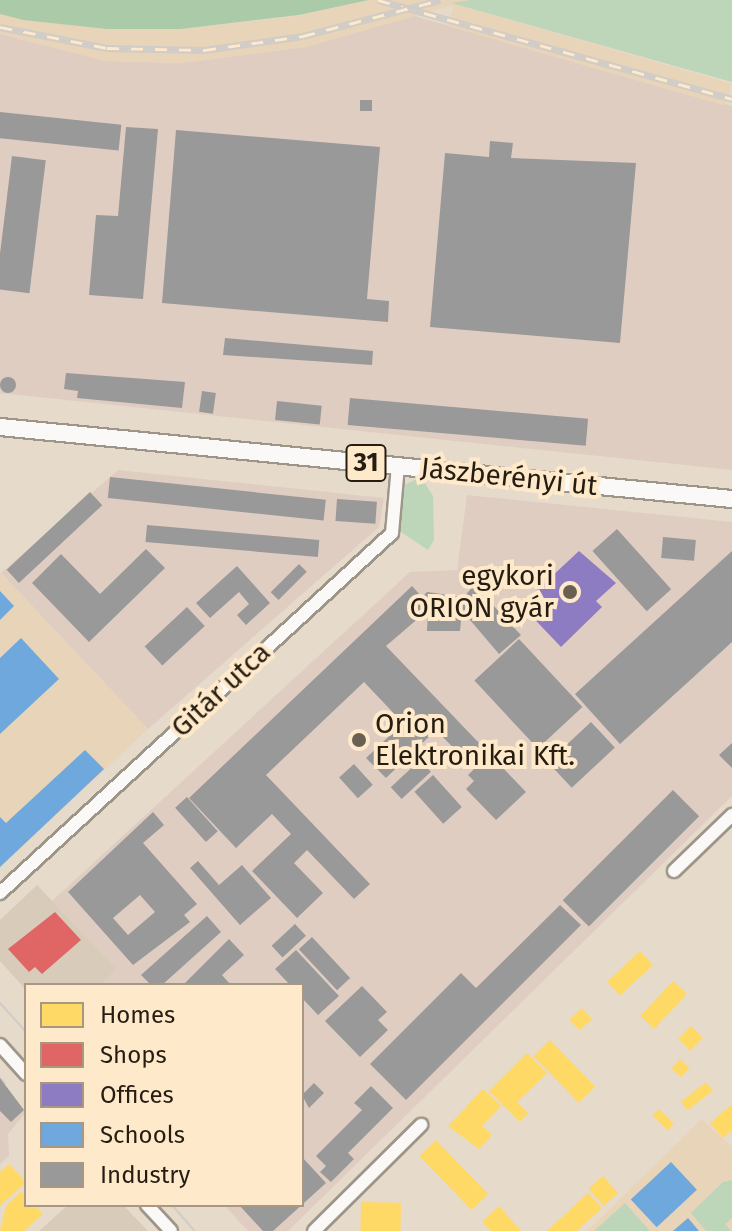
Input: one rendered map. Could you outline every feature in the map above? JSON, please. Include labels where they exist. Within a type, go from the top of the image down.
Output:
[{"type":"main road","name":"Jászberényi út","points":[[0,427],[732,499]]},
{"type":"street","name":"Gitár utca","points":[[0,893],[392,533],[398,466]]},
{"type":"street","points":[[674,871],[732,815]]},
{"type":"street","points":[[0,1045],[24,1072]]},
{"type":"street","points":[[317,1230],[421,1125]]},
{"type":"street","points":[[149,1207],[171,1231]]},
{"type":"shaded area","points":[[369,0],[471,0],[306,47],[182,63],[106,61],[0,34],[0,14],[23,20],[181,29],[299,16]]},
{"type":"shaded area","points":[[454,4],[732,84],[725,106],[448,26]]},
{"type":"shaded area","points":[[414,16],[732,106],[732,470],[0,393],[0,34],[106,61],[182,63],[306,47]]},
{"type":"shaded area","points":[[118,470],[384,498],[379,527],[148,729],[1,573]]},
{"type":"shaded area","points":[[467,495],[732,522],[732,796],[288,1231],[248,1231],[226,1207],[304,1207],[304,983],[103,983],[117,969],[52,901],[410,572],[457,570]]},
{"type":"shaded area","points":[[0,574],[148,729],[0,868]]},
{"type":"shaded area","points":[[37,885],[117,969],[103,983],[24,983],[24,988],[0,961],[0,920]]},
{"type":"shaded area","points":[[0,1076],[6,1083],[2,1087],[24,1110],[24,1114],[8,1134],[9,1156],[0,1164]]},
{"type":"shaded area","points":[[702,1119],[732,1147],[732,1231],[587,1231]]},
{"type":"shaded area","points":[[66,1207],[125,1207],[148,1231],[39,1231]]},
{"type":"green space","points":[[0,0],[369,0],[299,15],[181,29],[107,29],[23,20],[0,14]]},
{"type":"green space","points":[[471,0],[732,0],[732,82],[451,3]]},
{"type":"green space","points":[[421,477],[433,496],[434,540],[428,550],[395,528],[400,487]]},
{"type":"green space","points":[[732,1180],[732,1218],[725,1224],[731,1231],[706,1231],[691,1213],[723,1182]]},
{"type":"green space","points":[[625,1203],[650,1231],[594,1231]]},
{"type":"building: Homes","points":[[640,951],[653,965],[620,996],[607,982]]},
{"type":"building: Homes","points":[[673,981],[687,994],[654,1029],[640,1016]]},
{"type":"building: Homes","points":[[582,1008],[592,1019],[579,1031],[569,1019]]},
{"type":"building: Homes","points":[[691,1026],[703,1038],[690,1051],[678,1039]]},
{"type":"building: Homes","points":[[550,1040],[595,1087],[579,1103],[533,1056]]},
{"type":"building: Homes","points":[[527,1053],[547,1073],[517,1102],[528,1113],[520,1122],[489,1091]]},
{"type":"building: Homes","points":[[680,1059],[690,1068],[681,1077],[671,1069]]},
{"type":"building: Homes","points":[[706,1082],[713,1091],[688,1110],[681,1102]]},
{"type":"building: Homes","points":[[483,1089],[501,1106],[482,1126],[492,1135],[479,1149],[448,1126]]},
{"type":"building: Homes","points":[[732,1104],[732,1130],[723,1138],[710,1123]]},
{"type":"building: Homes","points":[[659,1109],[674,1124],[667,1130],[653,1115]]},
{"type":"building: Homes","points":[[436,1140],[488,1194],[472,1210],[419,1156]]},
{"type":"building: Homes","points":[[9,1164],[24,1184],[0,1206],[0,1172]]},
{"type":"building: Homes","points":[[603,1176],[618,1193],[604,1206],[589,1188]]},
{"type":"building: Homes","points":[[22,1191],[24,1207],[37,1207],[43,1214],[24,1231],[0,1231],[6,1206]]},
{"type":"building: Homes","points":[[588,1193],[602,1208],[577,1231],[547,1231]]},
{"type":"building: Homes","points":[[361,1202],[401,1203],[400,1231],[360,1231]]},
{"type":"building: Homes","points":[[499,1206],[521,1231],[491,1231],[482,1222]]},
{"type":"building: Shops","points":[[55,912],[81,940],[42,974],[35,967],[29,972],[8,949]]},
{"type":"building: Offices","name":"egykori ORION gyár","points":[[579,551],[616,583],[596,601],[602,607],[561,647],[521,605]]},
{"type":"building: Schools","points":[[0,591],[14,606],[0,620]]},
{"type":"building: Schools","points":[[21,638],[59,679],[0,734],[0,658]]},
{"type":"building: Schools","points":[[85,750],[104,769],[0,867],[0,817],[6,823]]},
{"type":"building: Schools","points":[[671,1162],[697,1190],[657,1227],[631,1200]]},
{"type":"building: Schools","points":[[688,1218],[699,1231],[673,1231]]},
{"type":"building: Industry","points":[[360,100],[372,100],[372,111],[360,111]]},
{"type":"building: Industry","points":[[0,112],[121,125],[119,151],[0,138]]},
{"type":"building: Industry","points":[[126,127],[158,129],[143,299],[89,295],[96,215],[118,216]]},
{"type":"building: Industry","points":[[176,130],[380,147],[367,299],[389,301],[388,322],[162,303]]},
{"type":"building: Industry","points":[[490,141],[513,143],[511,158],[636,163],[620,343],[430,327],[445,153],[489,157]]},
{"type":"building: Industry","points":[[12,156],[46,160],[29,293],[0,290],[0,254]]},
{"type":"building: Industry","points":[[225,338],[373,351],[372,365],[223,355]]},
{"type":"building: Industry","points":[[66,373],[185,382],[182,408],[77,398],[78,391],[64,389]]},
{"type":"building: Industry","points":[[5,377],[11,377],[16,385],[14,391],[5,393],[0,388],[0,382]]},
{"type":"building: Industry","points":[[202,391],[216,393],[213,414],[199,412]]},
{"type":"building: Industry","points":[[350,398],[588,419],[586,446],[348,425]]},
{"type":"building: Industry","points":[[277,401],[322,406],[320,425],[275,420]]},
{"type":"building: Industry","points":[[110,477],[326,500],[324,521],[108,498]]},
{"type":"building: Industry","points":[[90,492],[102,505],[19,583],[7,570]]},
{"type":"building: Industry","points":[[337,499],[377,502],[375,524],[335,521]]},
{"type":"building: Industry","points":[[147,525],[319,540],[318,557],[146,542]]},
{"type":"building: Industry","points":[[617,529],[671,589],[647,611],[592,551]]},
{"type":"building: Industry","points":[[663,537],[696,540],[694,561],[661,558]]},
{"type":"building: Industry","points":[[146,549],[165,568],[89,642],[32,583],[61,554],[100,594]]},
{"type":"building: Industry","points":[[732,551],[732,642],[620,744],[575,694]]},
{"type":"building: Industry","points":[[299,564],[307,572],[278,600],[271,592]]},
{"type":"building: Industry","points":[[237,566],[270,603],[246,625],[237,615],[249,604],[239,592],[210,618],[196,603]]},
{"type":"building: Industry","points":[[474,585],[521,635],[499,654],[470,620],[461,621],[460,631],[427,631],[428,610],[386,646],[526,792],[496,820],[466,789],[474,781],[468,775],[474,769],[436,730],[386,778],[366,758],[403,723],[364,682],[266,775],[370,884],[354,899],[307,850],[294,863],[323,893],[297,918],[252,871],[291,834],[272,814],[236,848],[189,798],[412,586],[422,597],[427,592],[464,597]]},
{"type":"building: Industry","points":[[187,607],[205,626],[162,666],[145,647]]},
{"type":"building: Industry","points":[[519,639],[582,707],[538,749],[474,681]]},
{"type":"building: Industry","points":[[591,722],[615,748],[572,788],[548,762]]},
{"type":"building: Industry","points":[[732,743],[732,768],[719,755]]},
{"type":"building: Industry","points":[[420,760],[431,772],[402,799],[391,787]]},
{"type":"building: Industry","points":[[354,764],[373,785],[358,798],[339,777]]},
{"type":"building: Industry","points":[[433,775],[462,807],[443,824],[414,792]]},
{"type":"building: Industry","points":[[673,790],[699,816],[589,926],[563,900]]},
{"type":"building: Industry","points":[[187,797],[218,831],[206,842],[175,808]]},
{"type":"building: Industry","points":[[153,812],[164,825],[143,843],[197,904],[184,915],[190,922],[133,965],[68,892]],"holes":[[[140,895],[155,912],[128,935],[113,918]]]},
{"type":"building: Industry","points":[[198,861],[219,885],[242,865],[271,898],[240,925],[190,868]]},
{"type":"building: Industry","points":[[560,905],[581,925],[406,1100],[370,1064],[461,973],[476,988]]},
{"type":"building: Industry","points":[[207,916],[221,932],[164,983],[149,983],[141,975]]},
{"type":"building: Industry","points":[[295,924],[306,936],[283,958],[272,946]]},
{"type":"building: Industry","points":[[312,937],[350,978],[337,990],[299,949]]},
{"type":"building: Industry","points":[[229,939],[244,955],[222,975],[229,983],[185,983]]},
{"type":"building: Industry","points":[[296,950],[339,996],[318,1015],[304,1000],[304,983],[288,983],[275,969]]},
{"type":"building: Industry","points":[[362,986],[387,1012],[378,1020],[388,1030],[360,1057],[325,1021]]},
{"type":"building: Industry","points":[[0,1078],[24,1110],[11,1122],[0,1111]]},
{"type":"building: Industry","points":[[314,1083],[324,1093],[309,1108],[304,1093]]},
{"type":"building: Industry","points":[[371,1086],[393,1108],[348,1153],[354,1159],[331,1182],[320,1172],[326,1166],[316,1156],[362,1110],[354,1103]]},
{"type":"building: Industry","points":[[304,1159],[326,1183],[304,1203]]},
{"type":"building: Industry","points":[[241,1207],[300,1207],[273,1231],[263,1231]]},
{"type":"tram line","points":[[0,1003],[24,1030]]},
{"type":"tram line","points":[[174,1207],[195,1231]]},
{"type":"railway","points":[[378,0],[732,99]]},
{"type":"railway","points":[[0,27],[107,48],[204,50],[303,36],[440,0]]},
{"type":"place","name":"egykori ORION gyár","points":[[570,592]]},
{"type":"place","name":"Orion Elektronikai Kft.","points":[[359,740]]}]
